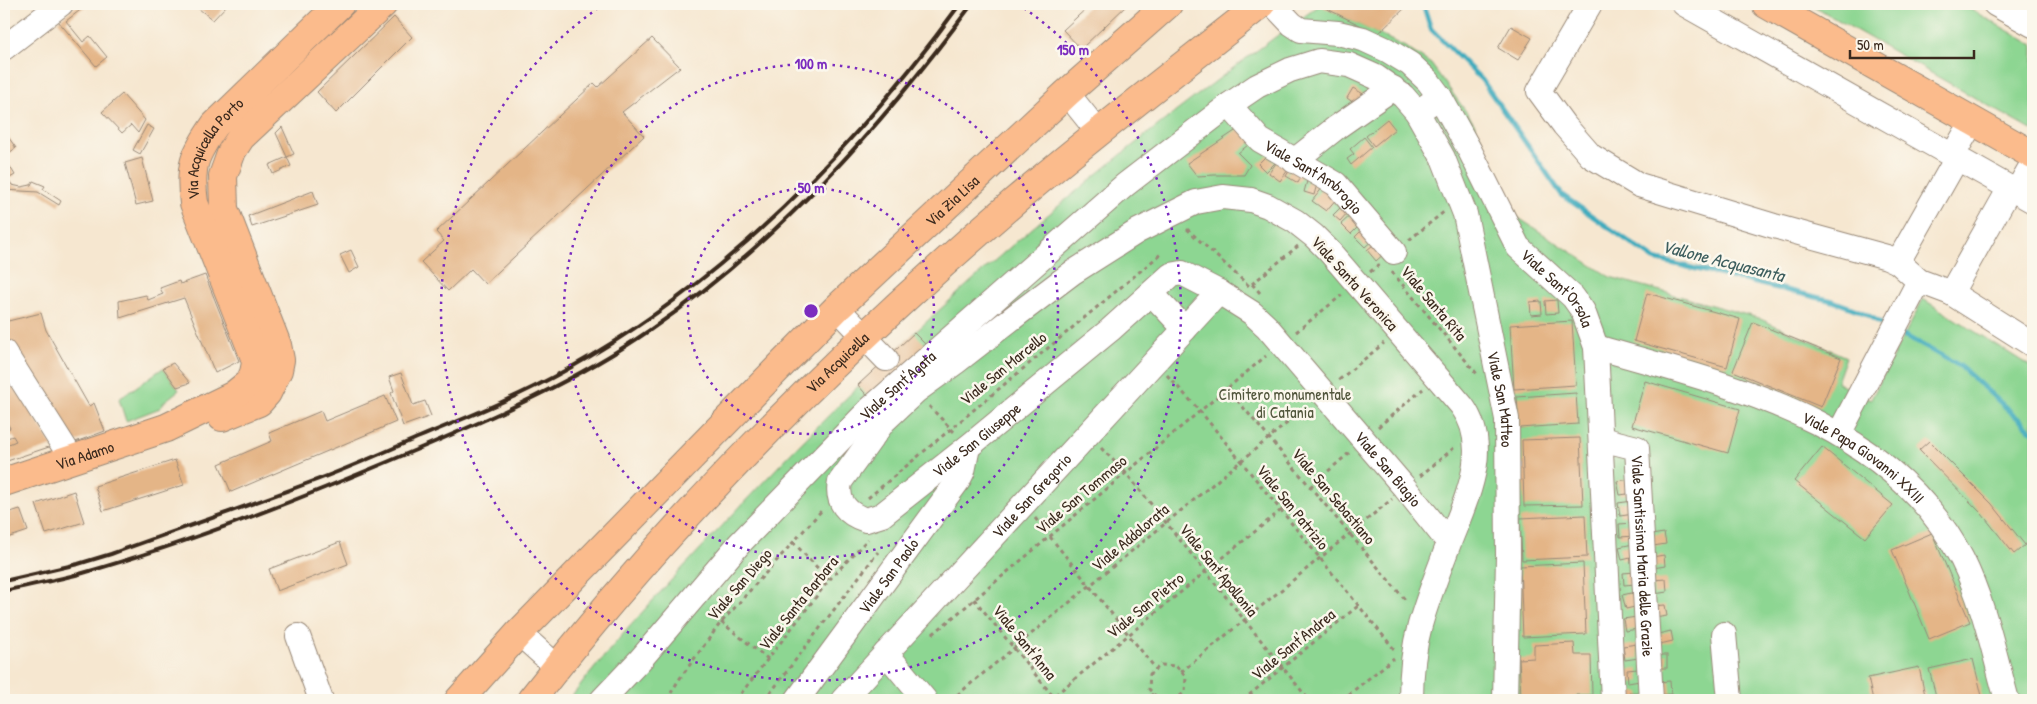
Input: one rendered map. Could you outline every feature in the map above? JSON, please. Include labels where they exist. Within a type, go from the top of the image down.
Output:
[{"type":"main road","name":"Via Acquicella Porto","points":[[266,350],[194,203],[191,181],[193,164],[202,144],[216,125],[340,4]]},
{"type":"main road","name":"Via Acquicella Porto","points":[[266,350],[224,209],[223,176],[227,162],[241,137],[384,4]]},
{"type":"main road","name":"Via Zia Lisa","points":[[838,308],[1067,93],[1168,4]]},
{"type":"main road","points":[[865,337],[1016,201],[1260,4]]},
{"type":"main road","points":[[1766,4],[2033,156]]},
{"type":"main road","name":"Via Acquicella","points":[[460,700],[519,633],[838,308]]},
{"type":"main road","name":"Via Acquicella","points":[[531,700],[679,525],[835,364],[865,337]]},
{"type":"main road","name":"Via Adamo","points":[[4,482],[166,428],[206,424],[259,402],[272,385],[280,360],[266,350]]},
{"type":"street","points":[[4,48],[61,4]]},
{"type":"street","name":"Viale Sant'Orsola","points":[[1273,4],[1292,24],[1301,30],[1338,33],[1363,39],[1387,50],[1410,64],[1428,81],[1440,97],[1470,151],[1518,247],[1573,297],[1583,311],[1596,347],[1614,700]]},
{"type":"street","points":[[1590,4],[1539,90],[1564,125],[1591,156],[1638,185],[1774,226],[1887,257],[1898,262],[1915,288]]},
{"type":"street","points":[[1684,4],[2020,193]]},
{"type":"street","points":[[2000,5],[2033,25]]},
{"type":"street","name":"Viale Sant'Agata","points":[[602,700],[640,660],[740,543],[901,375],[1125,185],[1257,86],[1290,70],[1319,61],[1349,64],[1376,76],[1393,88]]},
{"type":"street","points":[[1294,161],[1337,127],[1393,88]]},
{"type":"street","name":"Viale San Matteo","points":[[1393,88],[1417,112],[1443,158],[1464,214],[1507,418],[1508,556],[1505,700]]},
{"type":"street","points":[[1067,93],[1099,133]]},
{"type":"street","points":[[1417,112],[1440,97]]},
{"type":"street","name":"Viale Sant'Ambrogio","points":[[1229,106],[1260,140],[1336,184],[1385,260]]},
{"type":"street","points":[[1898,262],[1972,122]]},
{"type":"street","points":[[1950,292],[2020,193],[2033,163]]},
{"type":"street","name":"Viale Santa Veronica","points":[[901,375],[956,362],[1072,274],[1138,231],[1196,202],[1223,197],[1251,200],[1268,206],[1295,221],[1330,251],[1438,378],[1470,418],[1475,431],[1476,456],[1465,504],[1449,543],[1415,645],[1411,700]]},
{"type":"street","name":"Viale San Giuseppe","points":[[868,511],[882,515],[968,447],[1152,294],[1171,275],[1182,273],[1219,292]]},
{"type":"street","points":[[1915,288],[1950,292],[2033,345]]},
{"type":"street","points":[[1838,434],[1915,288]]},
{"type":"street","name":"Viale San Biagio","points":[[1219,292],[1288,338],[1412,483],[1449,543]]},
{"type":"street","name":"Viale San Gregorio","points":[[843,700],[1219,292]]},
{"type":"street","points":[[1152,294],[1185,329]]},
{"type":"street","name":"Via Acquicella","points":[[838,308],[865,337]]},
{"type":"street","points":[[865,337],[901,375],[884,421],[840,482],[840,500],[851,514],[866,520],[868,511]]},
{"type":"street","name":"Viale Papa Giovanni XXIII","points":[[1596,347],[1732,386],[1800,413],[1838,434],[1885,468],[1910,489],[1938,520],[1962,560],[1984,612],[2006,700]]},
{"type":"street","points":[[4,352],[72,459]]},
{"type":"street","name":"Viale Santissima Maria delle Grazie","points":[[1601,439],[1637,448],[1651,700]]},
{"type":"street","name":"Viale San Paolo","points":[[798,700],[958,481],[963,471],[968,447]]},
{"type":"street","points":[[519,633],[557,667]]},
{"type":"street","points":[[1724,634],[1730,700]]},
{"type":"street","points":[[298,636],[321,700]]},
{"type":"street","points":[[886,653],[925,700]]},
{"type":"street","points":[[626,700],[640,660]]},
{"type":"path","points":[[1385,260],[1459,200]]},
{"type":"path","points":[[1252,284],[1312,234]]},
{"type":"path","name":"Viale San Marcello","points":[[868,511],[950,428],[1162,253]]},
{"type":"path","name":"Viale Santa Rita","points":[[1385,260],[1479,376]]},
{"type":"path","name":"Viale San Tommaso","points":[[932,635],[1227,388],[1357,283]]},
{"type":"path","name":"Viale Addolorata","points":[[951,700],[1398,332]]},
{"type":"path","name":"Viale San Patrizio","points":[[1155,361],[1200,411],[1398,654],[1342,700]]},
{"type":"path","points":[[901,375],[968,447]]},
{"type":"path","points":[[1310,487],[1438,378]]},
{"type":"path","name":"Viale San Sebastiano","points":[[1227,388],[1422,620]]},
{"type":"path","points":[[1182,672],[1475,431]]},
{"type":"path","name":"Viale Sant'Apollonia","points":[[1088,436],[1126,473],[1165,524],[1309,700]]},
{"type":"path","name":"Viale San Diego","points":[[667,700],[688,666],[721,622],[839,491]]},
{"type":"path","points":[[1023,504],[1156,669]]},
{"type":"path","name":"Viale Santa Barbara","points":[[736,700],[829,580],[869,538],[868,511]]},
{"type":"path","name":"Viale San Pietro","points":[[1049,700],[1054,699],[1280,511]]},
{"type":"path","points":[[793,542],[829,580]]},
{"type":"path","points":[[764,700],[878,552]]},
{"type":"path","name":"Viale Sant'Anna","points":[[974,600],[1054,699]]},
{"type":"path","name":"Viale Sant'Andrea","points":[[1243,700],[1358,606]]},
{"type":"path","points":[[721,622],[768,659]]},
{"type":"path","points":[[1163,700],[1159,700],[1149,689],[1150,674],[1161,664],[1176,666],[1186,677],[1184,692],[1180,699],[1175,700]]},
{"type":"path","points":[[1145,700],[1153,694]]},
{"type":"green space","points":[[1810,4],[1961,4],[2033,45],[2033,131]]},
{"type":"green space","name":"Cimitero monumentale di Catania","points":[[1320,5],[1405,47],[1431,64],[1473,121],[1481,138],[1483,151],[1517,217],[1610,277],[1758,318],[1846,357],[1837,382],[1871,399],[1923,299],[2033,368],[2033,700],[569,700],[624,633],[791,453],[933,315],[1083,186],[1160,124]]},
{"type":"green space","points":[[163,368],[179,390],[165,401],[160,408],[126,421],[119,399]]},
{"type":"building","points":[[79,4],[88,4],[66,21],[83,42],[90,36],[107,57],[96,66],[58,21]]},
{"type":"building","points":[[194,4],[224,4],[226,6],[213,20]]},
{"type":"building","points":[[1091,4],[1128,4],[1081,49],[1063,30]]},
{"type":"building","points":[[1317,4],[1409,4],[1378,34]]},
{"type":"building","points":[[394,17],[412,37],[336,113],[317,92]]},
{"type":"building","points":[[1511,26],[1532,38],[1518,60],[1498,48]]},
{"type":"building","points":[[652,38],[680,67],[622,112],[644,136],[485,284],[471,269],[448,291],[421,262],[444,241],[436,232],[594,83],[598,87]]},
{"type":"building","points":[[1353,88],[1365,95],[1358,106],[1347,98]]},
{"type":"building","points":[[122,94],[145,120],[138,133],[131,125],[122,133],[102,112]]},
{"type":"building","points":[[1387,119],[1395,129],[1374,146],[1366,136]]},
{"type":"building","points":[[147,125],[154,129],[140,154],[133,150]]},
{"type":"building","points":[[282,127],[294,154],[287,157],[276,133]]},
{"type":"building","points":[[1241,127],[1253,141],[1238,153],[1250,165],[1244,175],[1197,176],[1187,163]]},
{"type":"building","points":[[4,131],[16,148],[6,155],[4,153]]},
{"type":"building","points":[[1364,137],[1372,147],[1351,165],[1347,159],[1354,154],[1350,149]]},
{"type":"building","points":[[1267,155],[1275,163],[1266,172],[1258,164]]},
{"type":"building","points":[[287,157],[291,166],[273,174],[269,165]]},
{"type":"building","points":[[142,158],[153,201],[136,205],[125,163]]},
{"type":"building","points":[[1279,159],[1290,167],[1280,181],[1269,173]]},
{"type":"building","points":[[7,162],[15,175],[8,179],[12,185],[21,187],[31,185],[33,181],[45,186],[43,189],[61,201],[59,205],[38,192],[4,190],[4,164]]},
{"type":"building","points":[[1291,168],[1302,175],[1298,183],[1286,176]]},
{"type":"building","points":[[1307,181],[1317,184],[1314,195],[1304,192]]},
{"type":"building","points":[[1323,187],[1337,198],[1326,211],[1312,201]]},
{"type":"building","points":[[313,191],[318,205],[252,227],[248,216]]},
{"type":"building","points":[[1342,206],[1348,212],[1340,221],[1333,215]]},
{"type":"building","points":[[1352,214],[1362,223],[1351,234],[1341,224]]},
{"type":"building","points":[[1365,227],[1375,238],[1365,247],[1355,237]]},
{"type":"building","points":[[1378,241],[1386,252],[1376,261],[1367,250]]},
{"type":"building","points":[[351,250],[359,267],[349,273],[340,255]]},
{"type":"building","points":[[205,275],[239,361],[215,373],[184,298],[120,318],[119,301],[146,295],[148,300],[163,294],[160,288],[179,281],[180,284]]},
{"type":"building","points":[[1647,293],[1740,319],[1727,367],[1634,341]]},
{"type":"building","points":[[1557,300],[1558,313],[1546,314],[1545,301]]},
{"type":"building","points":[[1541,301],[1542,314],[1531,315],[1530,302]]},
{"type":"building","points":[[41,313],[46,330],[89,406],[94,403],[105,431],[70,444],[4,336],[4,322]]},
{"type":"building","points":[[1572,321],[1576,385],[1514,389],[1510,325]]},
{"type":"building","points":[[1753,322],[1841,358],[1821,407],[1733,371]]},
{"type":"building","points":[[914,333],[927,346],[870,399],[858,385]]},
{"type":"building","points":[[173,363],[190,383],[177,387],[163,368]]},
{"type":"building","points":[[4,367],[52,446],[4,462],[4,446],[16,441],[13,436],[4,439],[4,430],[10,428],[6,421],[4,422]]},
{"type":"building","points":[[401,373],[413,405],[425,401],[431,416],[403,426],[391,393],[394,391],[389,377]]},
{"type":"building","points":[[1645,381],[1740,409],[1728,453],[1632,426]]},
{"type":"building","points":[[1576,393],[1578,424],[1519,428],[1517,397]]},
{"type":"building","points":[[385,396],[396,422],[231,492],[219,464],[272,441],[269,433],[321,411],[325,421]]},
{"type":"building","points":[[1580,438],[1583,505],[1524,506],[1522,440]]},
{"type":"building","points":[[1929,441],[1992,504],[2025,545],[2014,554],[1982,514],[1919,450]]},
{"type":"building","points":[[1822,447],[1893,505],[1865,538],[1794,481]]},
{"type":"building","points":[[175,460],[184,485],[103,511],[95,486]]},
{"type":"building","points":[[1631,479],[1634,493],[1620,495],[1617,481]]},
{"type":"building","points":[[74,491],[84,522],[46,534],[36,504]]},
{"type":"building","points":[[1633,501],[1634,514],[1620,516],[1618,503]]},
{"type":"building","points":[[20,509],[28,531],[4,539],[4,514]]},
{"type":"building","points":[[1585,515],[1587,557],[1522,560],[1520,518]]},
{"type":"building","points":[[1634,523],[1635,536],[1620,537],[1619,524]]},
{"type":"building","points":[[1664,533],[1666,544],[1653,546],[1651,535]]},
{"type":"building","points":[[1932,533],[1970,622],[1929,639],[1892,550]]},
{"type":"building","points":[[340,542],[348,564],[277,591],[269,569]]},
{"type":"building","points":[[1633,544],[1635,557],[1622,560],[1619,547]]},
{"type":"building","points":[[1664,555],[1665,566],[1653,568],[1652,557]]},
{"type":"building","points":[[1583,563],[1586,634],[1523,637],[1520,566]]},
{"type":"building","points":[[1635,572],[1636,584],[1624,585],[1623,573]]},
{"type":"building","points":[[1666,579],[1667,592],[1654,594],[1652,580]]},
{"type":"building","points":[[1636,592],[1639,606],[1626,609],[1622,595]]},
{"type":"building","points":[[1665,605],[1667,616],[1655,618],[1653,606]]},
{"type":"building","points":[[1637,617],[1638,629],[1625,631],[1623,619]]},
{"type":"building","points":[[1671,631],[1673,641],[1660,644],[1658,634]]},
{"type":"building","points":[[1574,643],[1575,655],[1591,655],[1592,695],[1576,695],[1576,700],[1536,700],[1536,697],[1521,697],[1519,659],[1534,658],[1534,645]]},
{"type":"building","points":[[1637,644],[1639,658],[1625,660],[1623,646]]},
{"type":"building","points":[[1655,655],[1667,655],[1667,668],[1655,668]]},
{"type":"building","points":[[1973,659],[1983,700],[1937,700],[1929,669]]},
{"type":"building","points":[[1919,667],[1926,700],[1873,700],[1868,678]]},
{"type":"building","points":[[1638,669],[1640,681],[1628,683],[1627,670]]},
{"type":"building","points":[[1670,681],[1671,694],[1657,695],[1656,682]]},
{"type":"building","points":[[1629,692],[1640,692],[1641,700],[1630,700]]},
{"type":"waterway","name":"Vallone Acquasanta","points":[[1423,4],[1431,29],[1482,80],[1562,195],[1654,259],[1833,301],[1860,311],[1888,327]]},
{"type":"waterway","name":"Vallone Acquasanta","points":[[1898,332],[1960,366],[2033,432]]},
{"type":"railway","points":[[4,581],[78,564],[111,554],[324,477],[494,406],[568,369],[626,334],[681,295],[734,253],[784,208],[876,110],[960,4]]},
{"type":"railway","points":[[4,591],[73,576],[167,547],[290,502],[473,425],[534,397],[593,366],[650,330],[697,296],[784,221],[864,138],[901,95],[972,4]]}]
